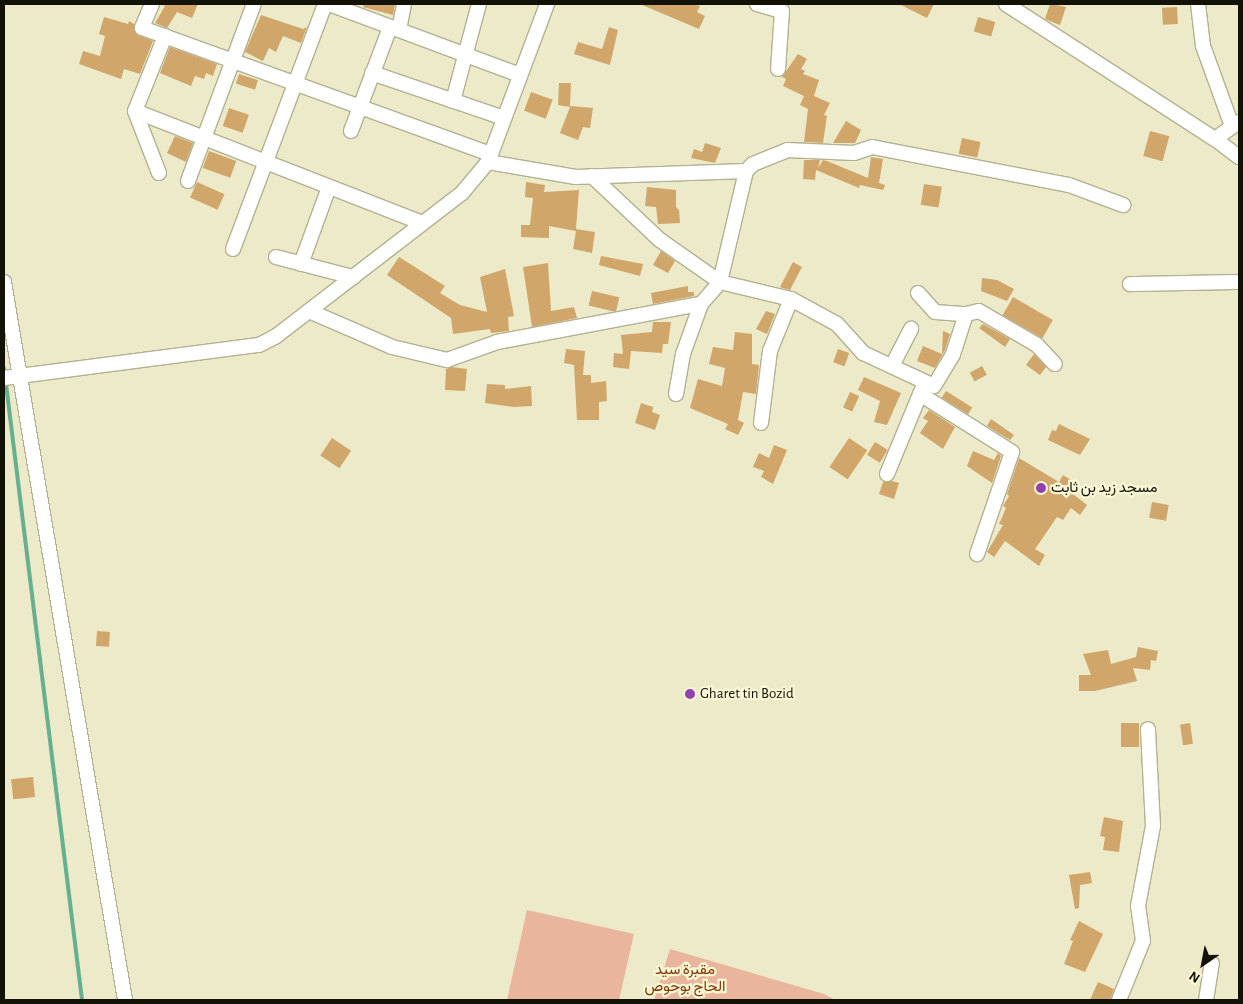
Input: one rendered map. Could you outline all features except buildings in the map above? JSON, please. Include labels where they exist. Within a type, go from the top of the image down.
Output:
[{"type":"street","points":[[152,4],[142,28],[360,107],[489,158],[576,177],[746,171]]},
{"type":"street","points":[[188,182],[254,4]]},
{"type":"street","points":[[233,249],[327,4],[520,75]]},
{"type":"street","points":[[351,131],[372,73],[395,28],[404,4]]},
{"type":"street","points":[[453,101],[479,4]]},
{"type":"street","points":[[4,378],[259,345],[309,311],[462,193],[489,158],[548,4]]},
{"type":"street","points":[[758,4],[782,11],[778,69]]},
{"type":"street","points":[[1006,4],[1239,157]]},
{"type":"street","points":[[1198,4],[1203,46],[1236,124],[1214,139]]},
{"type":"street","points":[[159,173],[135,111],[165,36]]},
{"type":"street","points":[[372,73],[504,118]]},
{"type":"street","points":[[135,111],[422,223]]},
{"type":"street","points":[[676,394],[683,354],[701,304],[720,282],[746,171],[753,164],[787,150],[854,153],[872,147],[1069,185],[1123,205]]},
{"type":"street","points":[[592,176],[660,240],[720,282],[792,299],[836,324],[863,353],[892,366],[1012,452],[977,554]]},
{"type":"street","points":[[301,264],[330,187]]},
{"type":"street","points":[[276,258],[353,277]]},
{"type":"street","points":[[4,282],[125,1000]]},
{"type":"street","points":[[1130,284],[1239,282]]},
{"type":"street","points":[[918,293],[935,312],[966,314],[979,311],[1011,328],[1036,345],[1055,364]]},
{"type":"street","points":[[761,423],[770,351],[792,299]]},
{"type":"street","points":[[309,311],[392,347],[447,360],[497,342],[701,304]]},
{"type":"street","points":[[923,388],[934,386],[952,354],[966,314]]},
{"type":"street","points":[[892,366],[911,329]]},
{"type":"street","points":[[887,474],[923,388]]},
{"type":"street","points":[[1119,1000],[1143,941],[1138,906],[1153,826],[1148,729]]},
{"type":"street","points":[[1206,1000],[1212,963]]},
{"type":"green space","points":[[527,910],[634,934],[619,1000],[507,1000]]},
{"type":"green space","name":"مقبرة سيد الحاج بوحوص","points":[[670,949],[824,994],[835,1000],[654,1000]]},
{"type":"waterway","points":[[4,368],[82,1000]]},
{"type":"place","name":"مسجد زيد بن ثابت","points":[[1041,488]]},
{"type":"place","name":"Gharet tin Bozid","points":[[690,694]]}]
